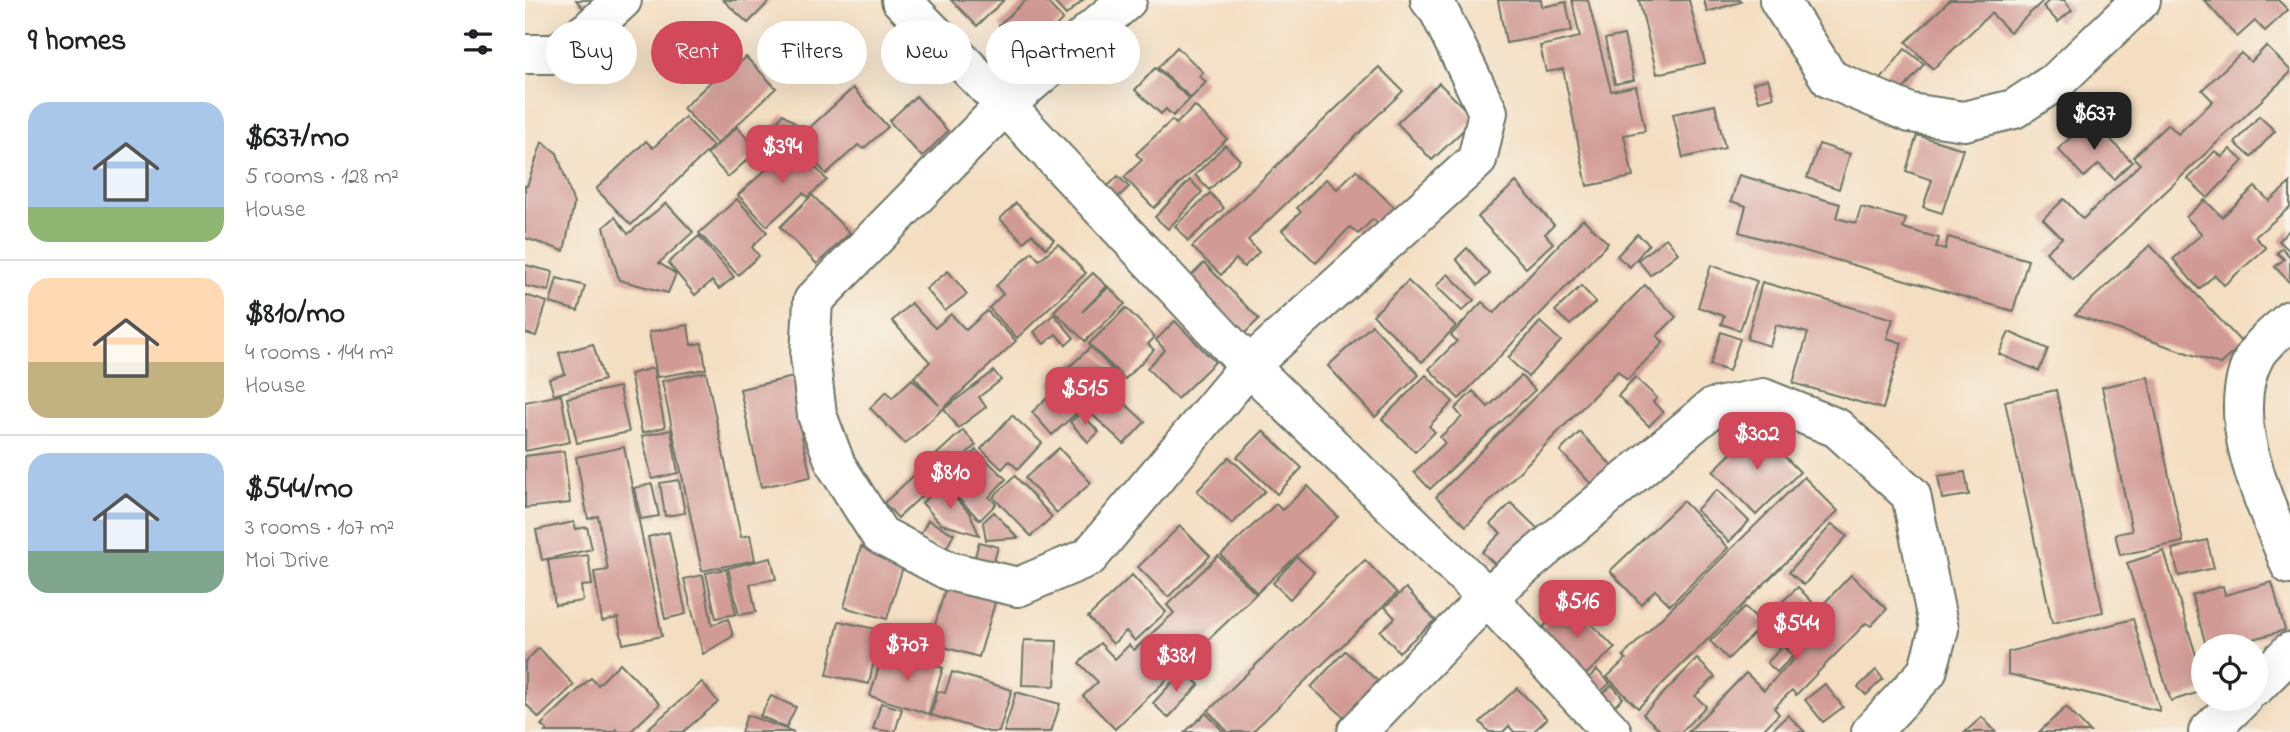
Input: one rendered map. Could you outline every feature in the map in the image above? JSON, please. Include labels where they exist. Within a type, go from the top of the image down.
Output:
[{"type":"street","points":[[525,54],[556,54],[589,30],[622,0]]},
{"type":"street","points":[[901,0],[1005,105],[1249,366],[1487,597],[1612,732]]},
{"type":"street","points":[[1127,0],[1005,105],[813,301],[810,356],[817,415],[836,465],[880,534],[949,571],[1018,587],[1089,556],[1249,366],[1477,160],[1488,112],[1439,11],[1430,0]]},
{"type":"street","points":[[1779,0],[1831,79],[1910,113],[1964,121],[2014,108],[2058,80],[2141,0]]},
{"type":"street","points":[[2290,320],[2256,353],[2242,394],[2243,425],[2254,468],[2290,565]]},
{"type":"street","points":[[1357,732],[1487,597],[1712,408],[1763,398],[1837,428],[1911,495],[1939,629],[1927,672],[1871,732]]},
{"type":"street","points":[[2268,674],[2290,652]]},
{"type":"street","points":[[2209,732],[2230,711]]},
{"type":"building","points":[[576,0],[595,0],[585,10]]},
{"type":"building","points":[[723,0],[771,0],[748,23]]},
{"type":"building","points":[[951,0],[1004,0],[977,26]]},
{"type":"building","points":[[1026,0],[1045,0],[1063,19],[1061,21],[1003,21]]},
{"type":"building","points":[[1052,0],[1083,0],[1066,15]]},
{"type":"building","points":[[1498,0],[1541,0],[1542,7],[1566,2],[1572,31],[1506,43]]},
{"type":"building","points":[[1572,0],[1588,0],[1611,91],[1636,86],[1645,131],[1624,135],[1633,177],[1587,186],[1563,69],[1546,72],[1540,46],[1580,37]]},
{"type":"building","points":[[1639,0],[1689,0],[1705,63],[1657,74]]},
{"type":"building","points":[[1704,0],[1740,0],[1741,2],[1707,12]]},
{"type":"building","points":[[1950,0],[2044,0],[2010,32],[1991,13],[1933,69],[1906,42]]},
{"type":"building","points":[[2050,0],[2064,0],[2072,10],[2058,22],[2043,6]]},
{"type":"building","points":[[2204,0],[2278,0],[2288,10],[2265,31],[2255,21],[2237,37]]},
{"type":"building","points":[[1624,35],[1634,80],[1615,84],[1605,39]]},
{"type":"building","points":[[2266,46],[2290,73],[2073,280],[2046,252],[2062,238],[2043,219],[2064,199],[2083,219],[2140,164],[2133,157],[2168,124],[2178,134],[2213,101],[2202,90],[2241,53],[2251,62]]},
{"type":"building","points":[[1177,47],[1203,72],[1199,76],[1206,82],[1191,98],[1158,68]]},
{"type":"building","points":[[1905,49],[1924,64],[1898,96],[1879,82]]},
{"type":"building","points":[[746,57],[757,68],[757,84],[772,84],[776,88],[717,144],[683,108],[708,84],[743,84],[743,60]]},
{"type":"building","points":[[1379,67],[1403,91],[1248,240],[1259,252],[1244,267],[1236,259],[1221,275],[1192,247]]},
{"type":"building","points":[[1155,68],[1190,99],[1173,116],[1166,109],[1161,114],[1135,90]]},
{"type":"building","points":[[1768,79],[1774,97],[1759,101],[1753,83]]},
{"type":"building","points":[[1439,83],[1475,119],[1432,160],[1397,123]]},
{"type":"building","points":[[853,88],[888,127],[863,149],[858,145],[826,174],[796,140]]},
{"type":"building","points":[[916,96],[948,131],[922,157],[889,121]]},
{"type":"building","points":[[1715,105],[1725,148],[1683,158],[1673,114]]},
{"type":"building","points":[[1195,106],[1227,139],[1154,208],[1124,177],[1142,160],[1136,154],[1172,120],[1176,124]]},
{"type":"building","points":[[783,114],[800,127],[774,155],[758,144]]},
{"type":"building","points":[[2259,116],[2275,131],[2251,157],[2235,143]]},
{"type":"building","points":[[685,117],[713,146],[631,225],[596,189],[646,141],[653,148]]},
{"type":"building","points":[[2091,119],[2132,162],[2114,179],[2099,164],[2084,177],[2058,149]]},
{"type":"building","points":[[737,127],[758,150],[728,177],[707,154]]},
{"type":"building","points":[[1917,135],[1963,149],[1942,213],[1923,207],[1932,180],[1906,171]]},
{"type":"building","points":[[542,142],[557,153],[574,204],[564,251],[525,238],[525,186]]},
{"type":"building","points":[[794,144],[827,180],[808,197],[803,193],[767,226],[738,195]]},
{"type":"building","points":[[1819,144],[1850,154],[1839,189],[1807,178]]},
{"type":"building","points":[[1225,145],[1240,160],[1209,190],[1195,175]]},
{"type":"building","points":[[2230,149],[2243,161],[2208,198],[2188,179],[2215,151],[2222,157]]},
{"type":"building","points":[[1356,170],[1396,209],[1380,225],[1373,219],[1358,234],[1350,227],[1316,263],[1282,230],[1301,212],[1297,208],[1326,179],[1337,189]]},
{"type":"building","points":[[1739,175],[1840,204],[1836,218],[1856,223],[1861,207],[1906,219],[1903,228],[1939,238],[1936,247],[1945,249],[1948,237],[2028,260],[2013,311],[1739,232],[1746,206],[1731,201]]},
{"type":"building","points":[[1118,176],[1129,187],[1115,200],[1104,190]]},
{"type":"building","points":[[1190,180],[1202,192],[1168,229],[1155,217]]},
{"type":"building","points":[[1516,182],[1554,225],[1545,234],[1553,243],[1526,268],[1478,217]]},
{"type":"building","points":[[2290,183],[2290,207],[2255,237],[2266,248],[2224,285],[2215,275],[2199,289],[2173,259],[2202,234],[2186,217],[2205,200],[2222,217],[2255,187],[2269,201]]},
{"type":"building","points":[[1210,193],[1224,208],[1188,241],[1175,226]]},
{"type":"building","points":[[812,195],[850,233],[817,264],[780,227]]},
{"type":"building","points":[[737,199],[767,232],[752,247],[759,256],[738,275],[699,233]]},
{"type":"building","points":[[666,203],[693,232],[659,263],[676,274],[668,293],[619,280],[604,227],[615,217],[628,234]]},
{"type":"building","points":[[1016,203],[1054,240],[1046,248],[1032,234],[1024,242],[1000,219]]},
{"type":"building","points":[[1583,219],[1608,243],[1459,399],[1429,369],[1457,341],[1451,335],[1482,302],[1494,313]]},
{"type":"building","points":[[2290,229],[2290,251],[2279,241]]},
{"type":"building","points":[[1637,234],[1649,244],[1630,267],[1617,256]]},
{"type":"building","points":[[699,236],[734,277],[719,289],[712,281],[695,295],[668,263]]},
{"type":"building","points":[[1666,238],[1678,253],[1650,275],[1638,260]]},
{"type":"building","points":[[1058,244],[1086,273],[1017,338],[989,308],[1003,294],[996,286],[1032,252],[1039,260]]},
{"type":"building","points":[[2150,245],[2243,344],[2220,364],[2075,315]]},
{"type":"building","points":[[1467,248],[1490,274],[1478,285],[1456,259]]},
{"type":"building","points":[[2282,248],[2290,257],[2290,283],[2275,267],[2284,259],[2277,253]]},
{"type":"building","points":[[1204,263],[1259,319],[1245,333],[1189,278]]},
{"type":"building","points":[[525,265],[553,272],[549,291],[525,286]]},
{"type":"building","points":[[1711,265],[1757,281],[1740,330],[1721,324],[1724,316],[1698,307]]},
{"type":"building","points":[[948,271],[967,294],[945,311],[926,289]]},
{"type":"building","points":[[1093,273],[1107,286],[1082,312],[1109,287],[1125,304],[1085,341],[1054,311]]},
{"type":"building","points":[[1448,274],[1474,300],[1462,311],[1436,286]]},
{"type":"building","points":[[557,278],[585,286],[578,311],[550,303]]},
{"type":"building","points":[[1408,281],[1456,326],[1422,362],[1373,315]]},
{"type":"building","points":[[1762,282],[1893,319],[1887,338],[1902,343],[1883,409],[1793,383],[1808,333],[1776,325],[1770,346],[1747,339]]},
{"type":"building","points":[[1645,285],[1676,317],[1657,336],[1664,342],[1627,380],[1618,371],[1466,526],[1436,497]]},
{"type":"building","points":[[1581,286],[1596,302],[1570,325],[1555,311]]},
{"type":"building","points":[[525,295],[547,302],[536,336],[525,333]]},
{"type":"building","points":[[911,303],[935,328],[951,314],[966,330],[987,311],[1016,341],[905,444],[870,408],[887,391],[892,398],[912,379],[939,405],[914,377],[930,362],[892,321]]},
{"type":"building","points":[[1126,308],[1155,337],[1148,344],[1154,350],[1125,379],[1089,344]]},
{"type":"building","points":[[1054,314],[1074,338],[1066,345],[1056,334],[1044,344],[1034,332]]},
{"type":"building","points":[[1175,321],[1215,362],[1177,399],[1147,368],[1165,350],[1156,340]]},
{"type":"building","points":[[1540,322],[1561,341],[1528,377],[1508,358]]},
{"type":"building","points":[[688,325],[691,345],[702,343],[706,369],[657,377],[649,332]]},
{"type":"building","points":[[1372,325],[1419,375],[1375,417],[1328,366]]},
{"type":"building","points":[[1721,332],[1740,339],[1729,371],[1710,365]]},
{"type":"building","points":[[2009,332],[2048,349],[2039,371],[1999,354]]},
{"type":"building","points":[[593,344],[604,380],[554,395],[549,379],[565,374],[559,353]]},
{"type":"building","points":[[1091,347],[1118,376],[1052,435],[1032,412],[1056,390],[1050,384]]},
{"type":"building","points":[[653,368],[665,427],[642,433],[630,374]]},
{"type":"building","points":[[994,371],[1001,380],[979,397],[986,407],[958,428],[944,409]]},
{"type":"building","points":[[706,372],[741,537],[750,535],[755,560],[702,571],[662,381]]},
{"type":"building","points":[[1426,375],[1453,402],[1429,426],[1435,432],[1415,452],[1382,419]]},
{"type":"building","points":[[1521,376],[1535,390],[1430,489],[1414,472],[1445,443],[1440,437],[1462,417],[1455,409],[1473,391],[1488,407]]},
{"type":"building","points":[[794,377],[805,427],[800,428],[811,477],[761,487],[740,389]]},
{"type":"building","points":[[1635,377],[1657,398],[1653,402],[1663,412],[1649,426],[1618,396]]},
{"type":"building","points":[[2148,377],[2183,542],[2120,555],[2115,534],[2132,531],[2102,387]]},
{"type":"building","points":[[619,387],[629,432],[577,443],[567,398]]},
{"type":"building","points":[[1107,387],[1145,422],[1124,444],[1086,409]]},
{"type":"building","points":[[2056,390],[2103,612],[2052,623],[2005,401]]},
{"type":"building","points":[[561,395],[570,442],[525,451],[525,402]]},
{"type":"building","points":[[1081,413],[1099,432],[1088,442],[1070,422]]},
{"type":"building","points":[[1012,415],[1042,443],[1018,469],[1009,461],[1002,469],[981,449]]},
{"type":"building","points":[[1757,428],[1800,472],[1756,515],[1713,471]]},
{"type":"building","points":[[671,430],[678,473],[652,479],[642,436]]},
{"type":"building","points":[[963,430],[976,445],[898,518],[884,503]]},
{"type":"building","points":[[1263,431],[1302,468],[1277,494],[1237,457]]},
{"type":"building","points":[[1580,432],[1613,467],[1593,486],[1560,451]]},
{"type":"building","points":[[624,447],[662,636],[623,644],[618,618],[602,621],[594,572],[608,570],[598,516],[588,519],[576,457]]},
{"type":"building","points":[[1059,448],[1091,483],[1057,513],[1025,478]]},
{"type":"building","points":[[976,450],[1006,479],[989,497],[996,504],[980,520],[943,484]]},
{"type":"building","points":[[564,451],[570,503],[525,508],[525,456]]},
{"type":"building","points":[[1229,457],[1265,491],[1232,524],[1197,491]]},
{"type":"building","points":[[1965,472],[1969,495],[1942,499],[1938,476]]},
{"type":"building","points":[[1015,476],[1052,517],[1031,536],[993,497]]},
{"type":"building","points":[[1804,477],[1838,511],[1638,708],[1607,677],[1626,659],[1623,656]]},
{"type":"building","points":[[679,480],[685,513],[665,516],[660,483]]},
{"type":"building","points":[[652,484],[659,516],[641,519],[634,488]]},
{"type":"building","points":[[941,485],[970,513],[979,535],[941,524],[922,503]]},
{"type":"building","points":[[1308,486],[1338,517],[1257,593],[1221,555],[1276,504],[1282,510]]},
{"type":"building","points":[[1717,490],[1749,521],[1729,542],[1696,510]]},
{"type":"building","points":[[1683,501],[1728,548],[1670,605],[1655,590],[1641,604],[1610,571]]},
{"type":"building","points":[[1511,503],[1542,533],[1503,572],[1482,552],[1501,533],[1490,524]]},
{"type":"building","points":[[994,512],[1018,538],[986,540],[983,522]]},
{"type":"building","points":[[928,520],[954,534],[945,551],[919,537]]},
{"type":"building","points":[[574,522],[576,529],[587,527],[592,549],[542,560],[536,530]]},
{"type":"building","points":[[1832,524],[1847,536],[1804,585],[1789,572]]},
{"type":"building","points":[[1180,526],[1210,556],[1168,597],[1138,567]]},
{"type":"building","points":[[669,532],[686,614],[665,619],[648,537]]},
{"type":"building","points":[[2207,540],[2214,568],[2179,576],[2172,549]]},
{"type":"building","points":[[979,542],[998,547],[993,565],[974,560]]},
{"type":"building","points":[[861,547],[905,560],[887,619],[844,607]]},
{"type":"building","points":[[2164,551],[2191,639],[2191,695],[2171,701],[2127,563]]},
{"type":"building","points":[[588,555],[592,585],[581,586],[583,601],[555,605],[548,560]]},
{"type":"building","points":[[1218,556],[1256,594],[1115,729],[1083,696],[1098,682],[1079,663],[1100,643],[1115,659],[1129,645],[1134,650],[1174,613],[1167,605]]},
{"type":"building","points":[[1297,557],[1314,572],[1290,599],[1273,583]]},
{"type":"building","points":[[771,558],[776,579],[750,584],[756,612],[739,615],[728,568]]},
{"type":"building","points":[[1365,560],[1397,593],[1252,732],[1228,732],[1208,711]]},
{"type":"building","points":[[726,569],[736,614],[716,618],[706,573]]},
{"type":"building","points":[[703,575],[712,625],[728,619],[733,636],[703,654],[684,579]]},
{"type":"building","points":[[1132,575],[1166,612],[1135,641],[1126,631],[1113,644],[1088,617]]},
{"type":"building","points":[[1851,575],[1887,609],[1871,626],[1866,623],[1796,695],[1792,690],[1774,708],[1779,714],[1761,732],[1688,732],[1746,673],[1764,690],[1797,656],[1785,644]]},
{"type":"building","points":[[947,582],[997,596],[979,657],[930,643]]},
{"type":"building","points":[[2272,582],[2285,630],[2268,635],[2203,634],[2192,595],[2223,586],[2225,595]]},
{"type":"building","points":[[1798,587],[1814,604],[1779,637],[1763,620]]},
{"type":"building","points":[[1406,588],[1435,620],[1399,652],[1380,631],[1395,618],[1385,607]]},
{"type":"building","points":[[1570,602],[1615,648],[1583,677],[1539,631]]},
{"type":"building","points":[[1745,607],[1763,624],[1728,659],[1710,641]]},
{"type":"building","points":[[2133,619],[2160,711],[2008,674],[2008,652]]},
{"type":"building","points":[[839,621],[880,630],[869,684],[827,675]]},
{"type":"building","points":[[1024,640],[1057,641],[1055,686],[1022,685]]},
{"type":"building","points":[[1783,646],[1793,656],[1777,672],[1767,663]]},
{"type":"building","points":[[539,648],[574,685],[539,718],[525,703],[525,662]]},
{"type":"building","points":[[1345,651],[1378,681],[1344,717],[1311,687]]},
{"type":"building","points":[[891,652],[943,668],[929,714],[870,696],[881,660],[888,663]]},
{"type":"building","points":[[1697,659],[1715,677],[1695,696],[1706,706],[1681,732],[1662,732],[1643,714]]},
{"type":"building","points":[[620,663],[660,704],[630,732],[619,732],[616,729],[614,732],[545,732],[547,730],[541,725],[591,678],[598,685]]},
{"type":"building","points":[[1184,670],[1199,685],[1168,718],[1153,703]]},
{"type":"building","points":[[1597,670],[1610,683],[1596,696],[1583,683]]},
{"type":"building","points":[[1876,670],[1883,679],[1866,695],[1858,687]]},
{"type":"building","points":[[952,672],[1012,690],[999,732],[989,732],[931,715],[938,691],[945,693]]},
{"type":"building","points":[[702,682],[718,702],[683,732],[644,732]]},
{"type":"building","points":[[1825,684],[1843,707],[1823,722],[1805,700]]},
{"type":"building","points":[[1612,685],[1623,698],[1606,714],[1595,701]]},
{"type":"building","points":[[1517,688],[1547,719],[1533,732],[1514,732],[1509,726],[1503,732],[1489,732],[1480,722]]},
{"type":"building","points":[[1016,692],[1060,704],[1051,732],[1004,732]]},
{"type":"building","points":[[771,696],[796,707],[786,728],[760,716]]},
{"type":"building","points":[[881,703],[902,709],[895,732],[873,729]]},
{"type":"building","points":[[2066,707],[2090,732],[2039,732]]},
{"type":"building","points":[[1206,713],[1224,732],[1185,732]]},
{"type":"building","points":[[747,715],[794,732],[741,732]]},
{"type":"building","points":[[1788,715],[1805,732],[1770,732]]},
{"type":"building","points":[[1982,717],[1996,732],[1965,732]]}]
